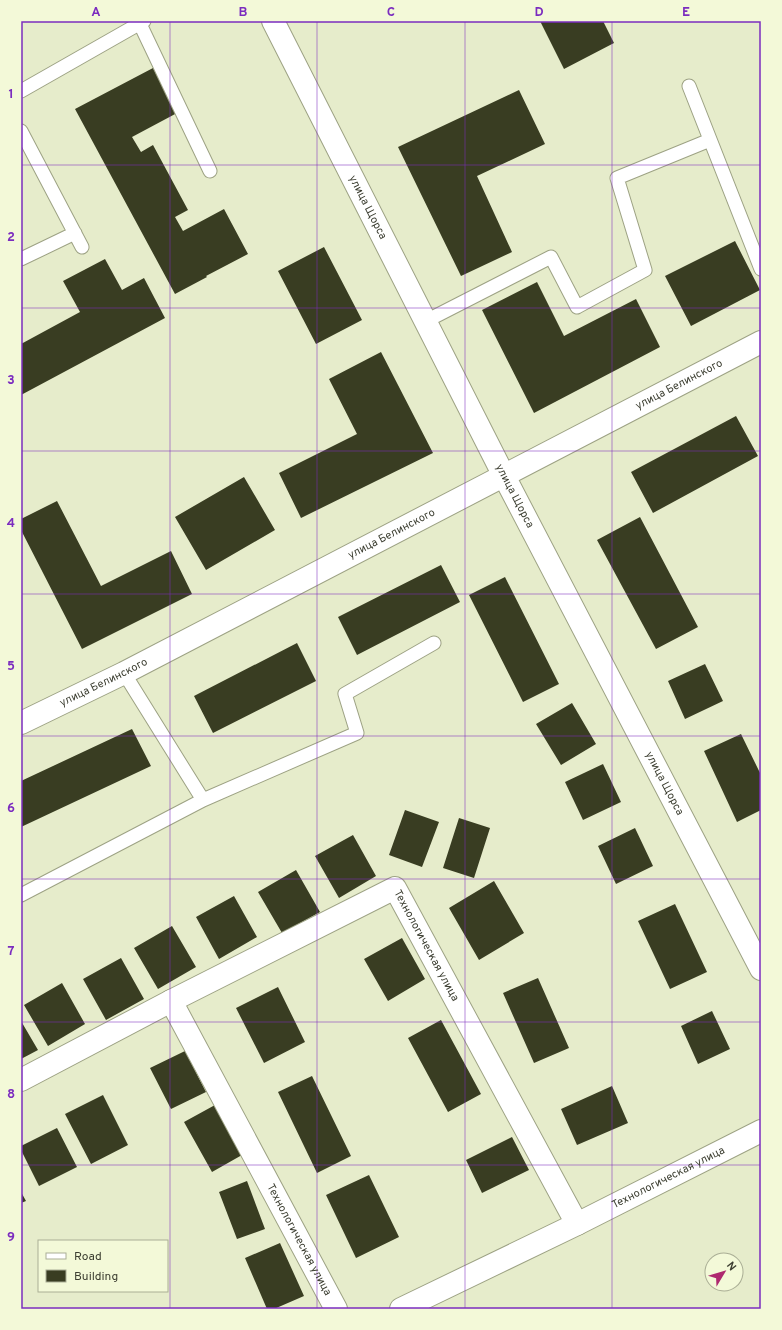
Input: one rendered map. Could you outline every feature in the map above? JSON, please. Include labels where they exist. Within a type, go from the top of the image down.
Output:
[{"type":"street","name":"улица Щорса","points":[[273,21],[503,474],[761,969]]},
{"type":"street","name":"улица Белинского","points":[[21,724],[124,673],[503,474],[761,342]]},
{"type":"street","name":"Технологическая улица","points":[[21,1080],[171,1001],[395,888],[577,1224]]},
{"type":"street","name":"Технологическая улица","points":[[171,1001],[336,1309]]},
{"type":"street","name":"Технологическая улица","points":[[401,1309],[577,1224],[761,1131]]},
{"type":"lane","points":[[21,92],[142,22],[210,171]]},
{"type":"lane","points":[[689,86],[761,269]]},
{"type":"lane","points":[[21,131],[82,247]]},
{"type":"lane","points":[[426,321],[551,257],[578,307],[645,270],[617,178],[710,140]]},
{"type":"lane","points":[[21,259],[75,233]]},
{"type":"lane","points":[[21,895],[203,800],[357,733],[345,694],[434,643]]},
{"type":"lane","points":[[124,673],[203,800]]},
{"type":"building","points":[[540,21],[603,21],[614,43],[564,69]]},
{"type":"building","points":[[153,68],[177,113],[132,137],[141,152],[153,145],[188,210],[175,217],[183,231],[224,209],[248,254],[175,294],[75,109]]},
{"type":"building","points":[[519,90],[545,144],[477,176],[512,252],[461,276],[398,147]]},
{"type":"building","points":[[735,241],[760,290],[691,326],[665,276]]},
{"type":"building","points":[[324,247],[362,320],[316,344],[278,271]]},
{"type":"building","points":[[105,259],[122,290],[144,278],[165,318],[21,395],[21,344],[80,312],[63,281]]},
{"type":"building","points":[[537,282],[564,336],[636,299],[660,347],[534,413],[482,310]]},
{"type":"building","points":[[381,352],[433,453],[301,518],[279,473],[357,434],[329,379]]},
{"type":"building","points":[[736,416],[758,456],[653,513],[631,472]]},
{"type":"building","points":[[244,477],[275,530],[206,570],[175,517]]},
{"type":"building","points":[[57,501],[101,586],[171,551],[192,594],[82,649],[21,530],[21,519]]},
{"type":"building","points":[[640,517],[698,627],[656,649],[597,540]]},
{"type":"building","points":[[441,565],[460,602],[357,655],[338,617]]},
{"type":"building","points":[[505,577],[559,684],[523,702],[469,595]]},
{"type":"building","points":[[297,643],[316,681],[213,733],[194,696]]},
{"type":"building","points":[[705,664],[723,701],[685,719],[668,681]]},
{"type":"building","points":[[572,703],[596,744],[561,765],[536,724]]},
{"type":"building","points":[[132,729],[151,766],[21,827],[21,781]]},
{"type":"building","points":[[741,734],[761,775],[761,810],[737,822],[704,751]]},
{"type":"building","points":[[603,764],[621,802],[583,820],[565,782]]},
{"type":"building","points":[[405,810],[439,822],[422,867],[389,855]]},
{"type":"building","points":[[459,818],[490,828],[474,878],[443,868]]},
{"type":"building","points":[[635,828],[653,866],[616,884],[598,846]]},
{"type":"building","points":[[353,835],[376,876],[339,898],[315,856]]},
{"type":"building","points":[[296,870],[320,912],[282,933],[258,892]]},
{"type":"building","points":[[494,881],[524,933],[479,960],[449,908]]},
{"type":"building","points":[[234,896],[257,937],[219,959],[196,917]]},
{"type":"building","points":[[675,904],[707,972],[670,989],[638,921]]},
{"type":"building","points":[[172,926],[196,967],[158,989],[134,948]]},
{"type":"building","points":[[402,938],[425,979],[388,1001],[364,959]]},
{"type":"building","points":[[121,958],[144,999],[106,1020],[83,979]]},
{"type":"building","points":[[538,978],[569,1048],[534,1063],[503,993]]},
{"type":"building","points":[[62,983],[85,1024],[48,1046],[24,1005]]},
{"type":"building","points":[[278,987],[305,1042],[264,1063],[236,1008]]},
{"type":"building","points":[[712,1011],[730,1049],[698,1064],[681,1026]]},
{"type":"building","points":[[441,1020],[481,1094],[448,1112],[408,1038]]},
{"type":"building","points":[[21,1021],[38,1050],[21,1059]]},
{"type":"building","points":[[185,1051],[206,1092],[171,1109],[150,1068]]},
{"type":"building","points":[[312,1076],[351,1156],[317,1173],[278,1092]]},
{"type":"building","points":[[612,1086],[628,1123],[577,1145],[561,1109]]},
{"type":"building","points":[[103,1095],[128,1145],[91,1164],[65,1114]]},
{"type":"building","points":[[215,1105],[242,1155],[212,1172],[184,1122]]},
{"type":"building","points":[[57,1128],[77,1167],[39,1186],[21,1150],[21,1146]]},
{"type":"building","points":[[512,1137],[529,1170],[482,1193],[466,1160]]},
{"type":"building","points":[[369,1175],[399,1237],[356,1258],[326,1195]]},
{"type":"building","points":[[247,1181],[265,1229],[237,1239],[219,1192]]},
{"type":"building","points":[[21,1192],[26,1201],[21,1203]]},
{"type":"building","points":[[280,1243],[304,1296],[274,1309],[267,1309],[245,1258]]}]
